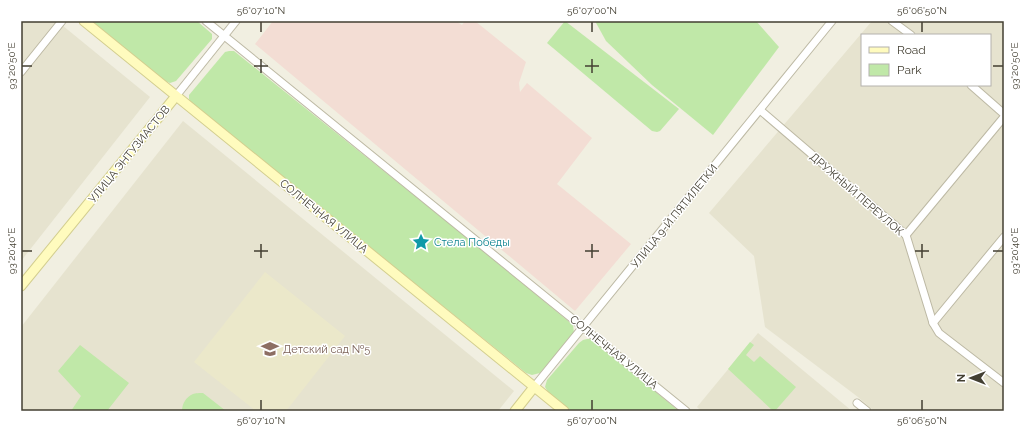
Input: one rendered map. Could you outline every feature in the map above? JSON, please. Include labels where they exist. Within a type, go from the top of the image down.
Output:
[{"type":"street","points":[[21,72],[62,21]]},
{"type":"street","name":"СОЛНЕЧНАЯ УЛИЦА","points":[[84,21],[564,411]]},
{"type":"street","name":"СОЛНЕЧНАЯ УЛИЦА","points":[[206,21],[686,411]]},
{"type":"street","name":"УЛИЦА ЭНТУЗИАСТОВ","points":[[21,286],[236,21]]},
{"type":"street","name":"УЛИЦА 9-Й ПЯТИЛЕТКИ","points":[[515,411],[832,21]]},
{"type":"street","points":[[892,21],[910,34]]},
{"type":"street","points":[[972,86],[1004,114]]},
{"type":"street","name":"ДРУЖНЫЙ ПЕРЕУЛОК","points":[[760,110],[906,235],[933,323],[939,333],[1004,383]]},
{"type":"street","points":[[906,235],[1004,117]]},
{"type":"street","points":[[933,323],[1001,245],[1004,237]]},
{"type":"street","points":[[857,402],[867,411]]},
{"type":"shaded area","points":[[21,21],[57,21],[150,97],[21,261]]},
{"type":"shaded area","points":[[273,21],[456,21],[462,25],[465,21],[475,21],[526,62],[519,83],[520,92],[527,83],[592,138],[557,184],[631,244],[575,311],[255,44]]},
{"type":"shaded area","points":[[872,21],[1004,21],[1004,411],[874,411],[858,397],[765,327],[754,256],[709,213]]},
{"type":"shaded area","points":[[183,121],[514,391],[498,411],[21,411],[21,327]]},
{"type":"shaded area","name":"Детский сад №5","points":[[265,272],[345,336],[286,411],[256,411],[194,362]]},
{"type":"shaded area","points":[[758,333],[852,411],[701,411],[697,407]]},
{"type":"green space","points":[[92,21],[197,21],[212,34],[212,39],[176,81],[170,83],[165,81]]},
{"type":"green space","points":[[565,21],[679,109],[660,131],[652,131],[547,43]]},
{"type":"green space","points":[[595,21],[756,21],[779,47],[713,135],[652,85],[606,41]]},
{"type":"green space","points":[[234,51],[573,325],[574,333],[540,373],[532,375],[526,373],[192,104],[189,99],[189,95],[225,52]]},
{"type":"green space","points":[[587,339],[591,339],[679,411],[571,411],[548,392],[545,387],[547,380],[579,343]]},
{"type":"green space","points":[[750,342],[754,345],[746,355],[754,362],[760,356],[796,387],[775,411],[773,411],[728,369]]},
{"type":"green space","points":[[80,345],[129,383],[107,411],[71,411],[81,396],[58,371]]},
{"type":"green space","points":[[203,393],[226,411],[182,411],[184,403],[188,397],[194,394]]},
{"type":"place","name":"Стела Победы","points":[[421,242]]},
{"type":"place","name":"Детский сад №5","points":[[270,349]]}]
